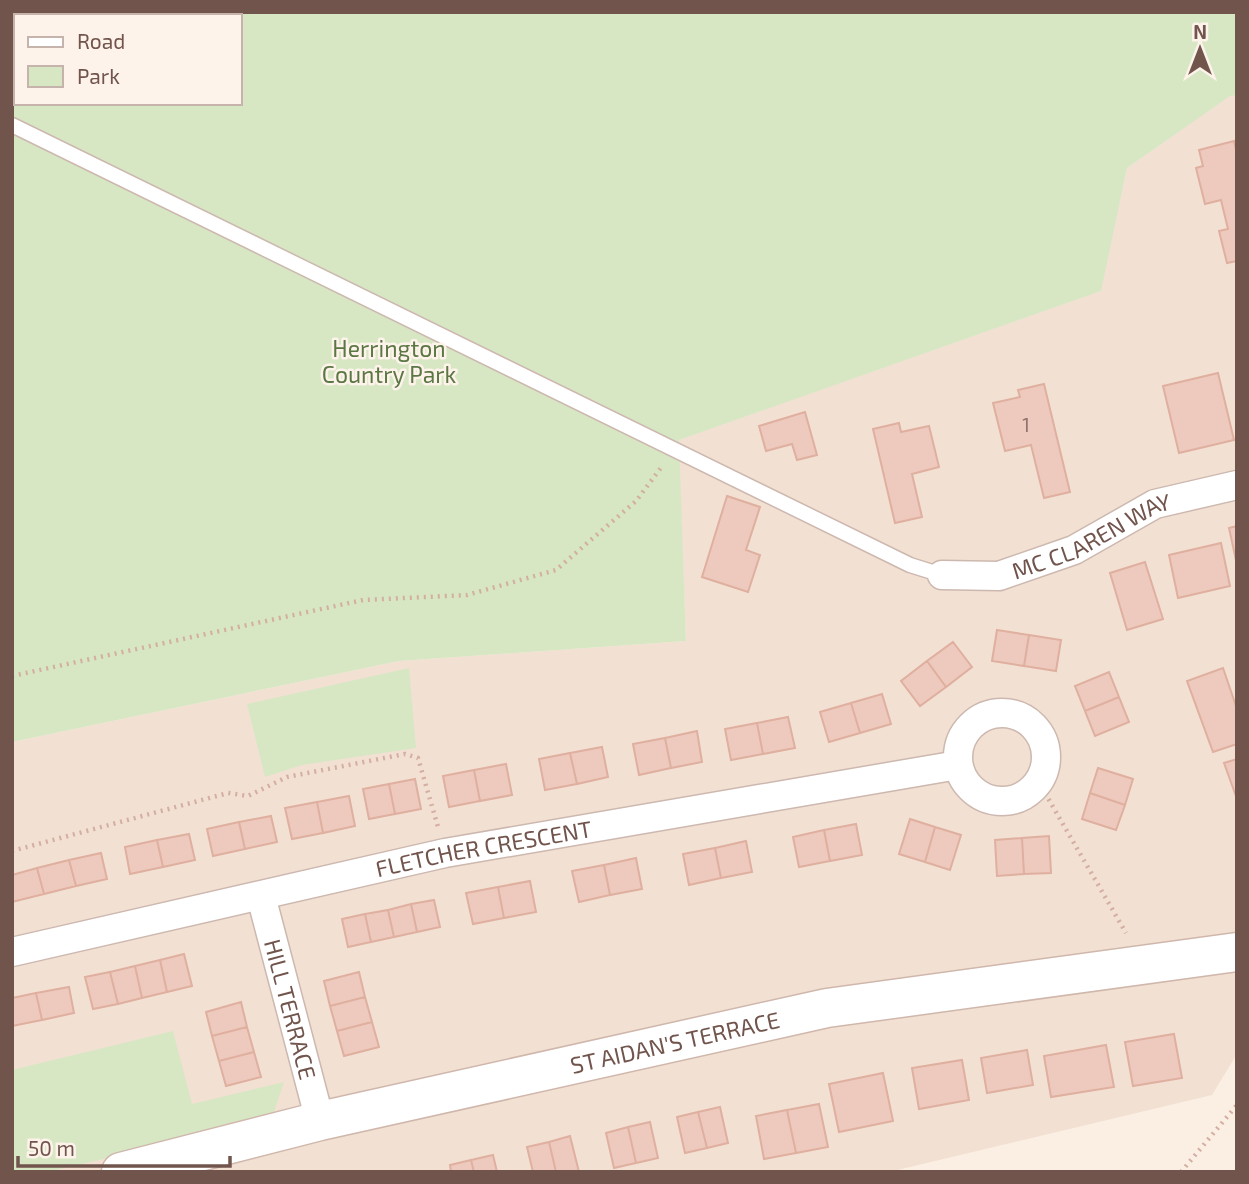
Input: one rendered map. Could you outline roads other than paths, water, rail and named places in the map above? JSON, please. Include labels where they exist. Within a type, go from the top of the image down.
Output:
[{"type":"main road","name":"ST AIDAN'S TERRACE","points":[[121,1172],[320,1121],[827,1008],[1237,952]]},
{"type":"street","name":"MC CLAREN WAY","points":[[942,575],[999,576],[1074,550],[1155,504],[1237,485]]},
{"type":"street","points":[[997,714],[1012,715],[1026,721],[1039,734],[1045,748],[1046,763],[1038,781],[1017,799],[1001,802],[986,799],[973,791],[958,765],[961,740],[970,727],[982,718],[997,714]]},
{"type":"street","name":"FLETCHER CRESCENT","points":[[12,952],[445,853],[958,765]]},
{"type":"street","name":"HILL TERRACE","points":[[261,897],[320,1121]]},
{"type":"lane","points":[[12,125],[910,565],[942,575]]},
{"type":"park label","name":"Herrington Country Park","points":[[389,361]]}]
